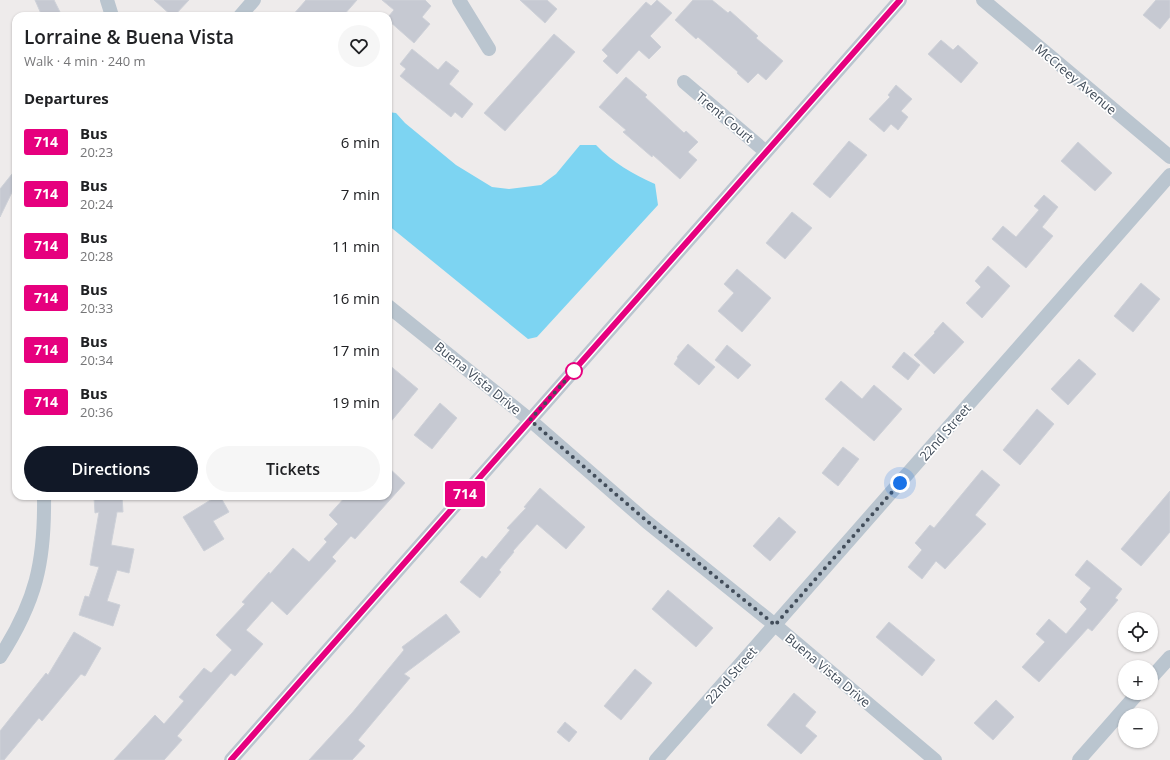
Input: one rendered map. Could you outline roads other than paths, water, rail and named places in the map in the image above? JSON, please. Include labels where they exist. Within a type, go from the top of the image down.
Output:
[{"type":"street","points":[[107,0],[111,12]]},
{"type":"street","points":[[244,12],[254,0]]},
{"type":"street","points":[[459,0],[489,49]]},
{"type":"street","points":[[231,760],[900,0]]},
{"type":"street","name":"McCreey Avenue","points":[[983,0],[1170,157]]},
{"type":"street","name":"Trent Court","points":[[684,82],[766,152]]},
{"type":"street","name":"22nd Street","points":[[656,760],[1170,175]]},
{"type":"street","name":"Buena Vista Drive","points":[[392,309],[530,420],[648,522],[775,625],[935,760]]},
{"type":"street","points":[[0,657],[14,635],[26,611],[38,575],[42,557],[45,523],[44,500]]},
{"type":"street","points":[[1158,670],[1170,657]]},
{"type":"street","points":[[1079,760],[1132,700]]},
{"type":"water","points":[[392,112],[396,113],[405,123],[456,165],[492,187],[509,189],[541,185],[556,174],[580,145],[596,145],[624,168],[655,184],[658,205],[537,337],[528,339],[392,228]]}]
